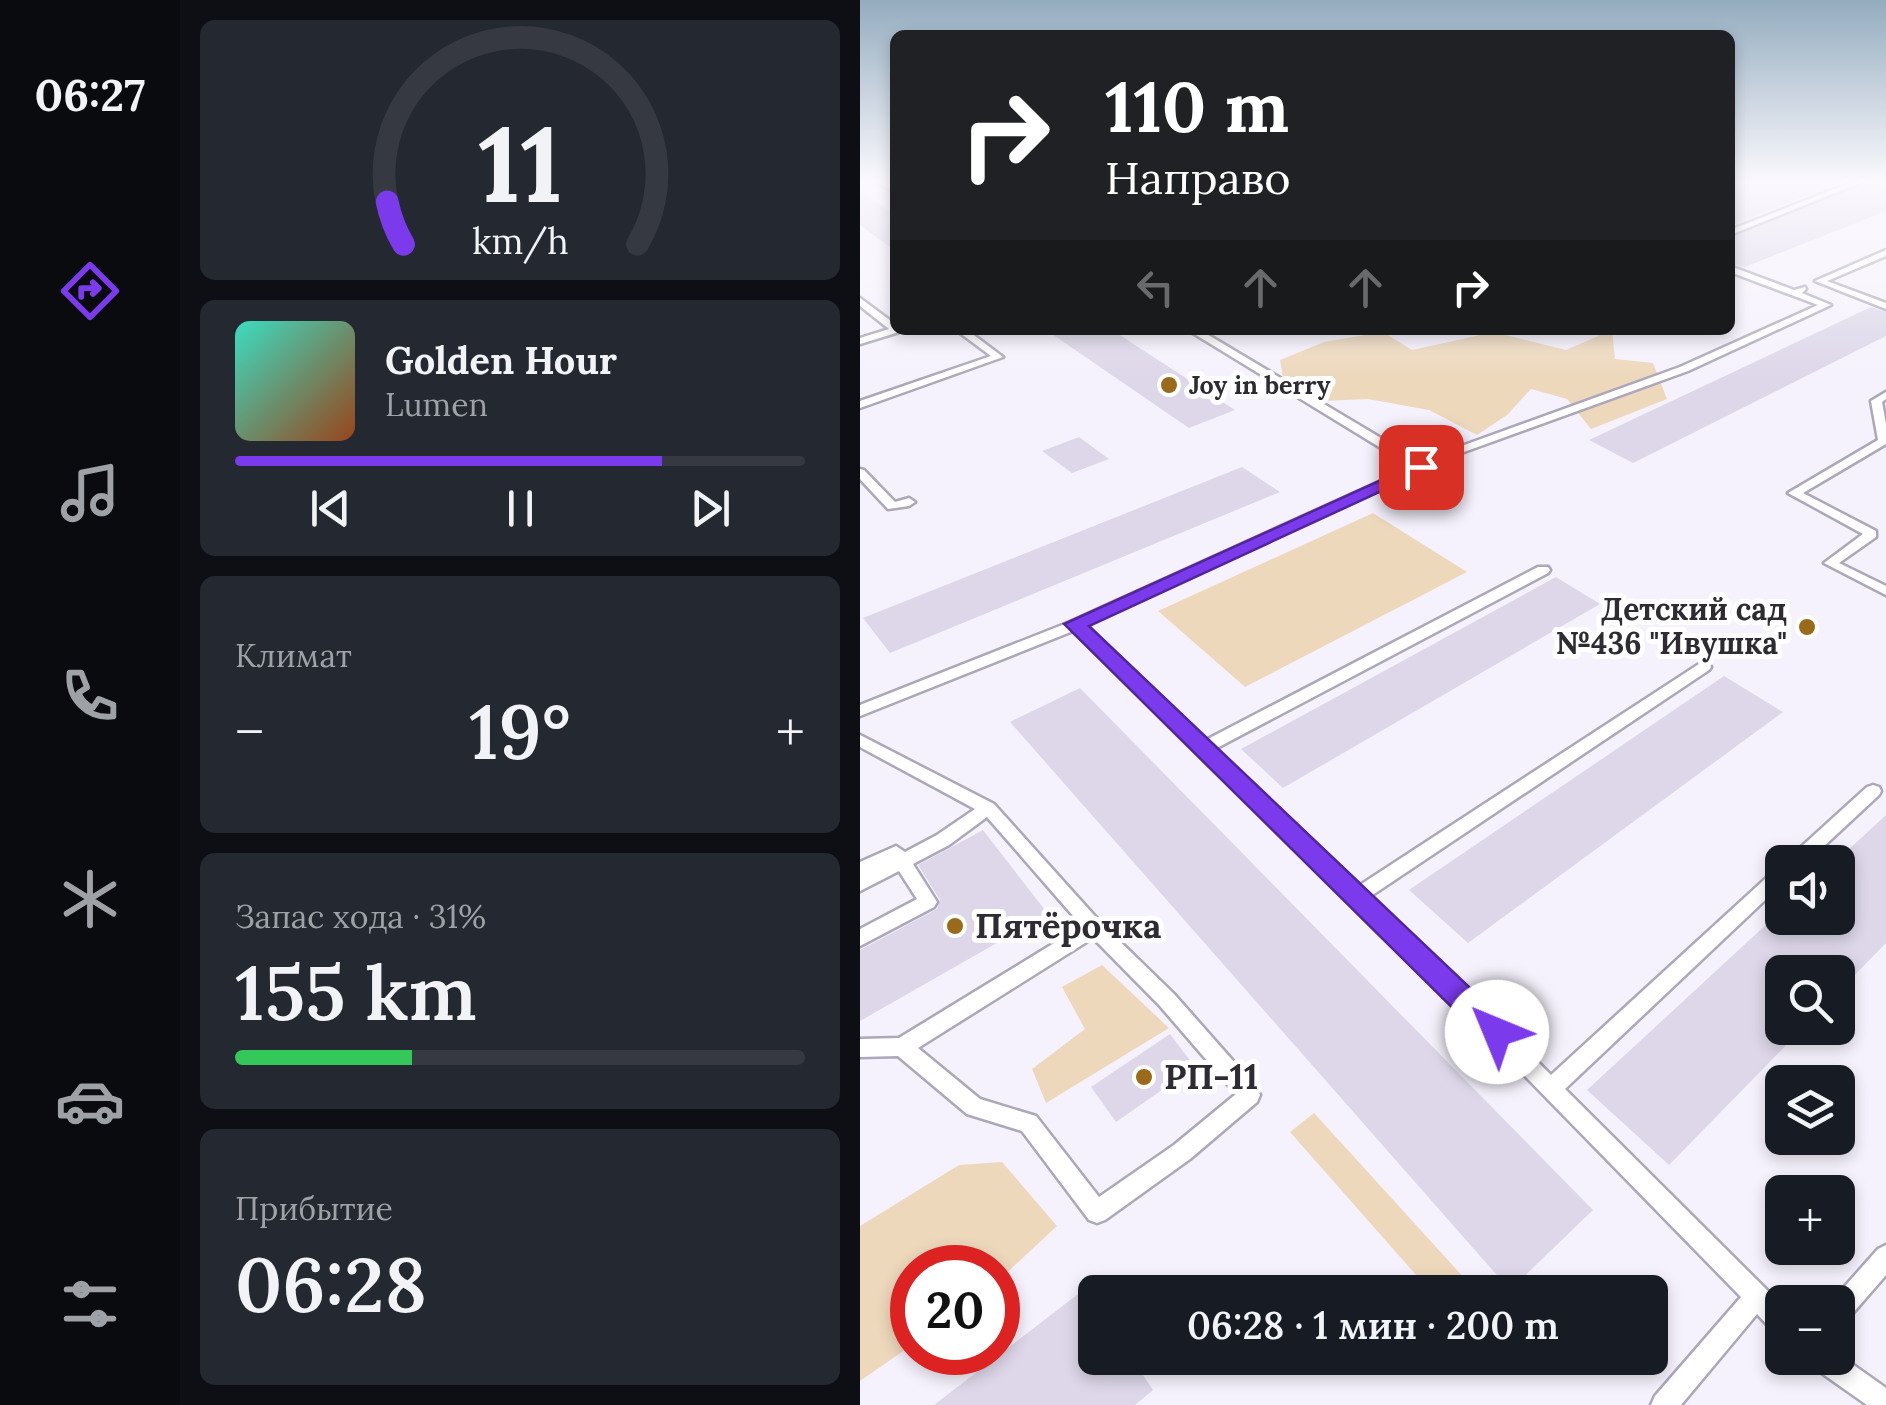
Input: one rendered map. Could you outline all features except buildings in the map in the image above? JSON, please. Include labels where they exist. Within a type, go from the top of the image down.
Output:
[{"type":"lane","points":[[1794,292],[1886,253]]},
{"type":"lane","points":[[860,711],[1075,624],[1421,467],[1684,369],[1826,305],[1735,271]]},
{"type":"lane","points":[[1819,281],[1886,306]]},
{"type":"lane","points":[[860,301],[890,325]]},
{"type":"lane","points":[[860,341],[890,332]]},
{"type":"lane","points":[[860,405],[998,357],[968,335]]},
{"type":"lane","points":[[1202,335],[1421,467]]},
{"type":"lane","points":[[1886,395],[1876,401],[1885,442],[1794,493],[1872,534],[1830,563],[1886,591]]},
{"type":"lane","points":[[860,472],[894,509],[910,502]]},
{"type":"lane","points":[[1204,748],[1543,570]]},
{"type":"lane","points":[[1075,624],[1552,1086],[1765,1304]]},
{"type":"lane","points":[[1359,896],[1704,666]]},
{"type":"lane","points":[[860,740],[988,808],[1095,928],[1167,1000],[1250,1096],[1182,1152],[1097,1212],[1029,1124],[974,1107],[902,1047]]},
{"type":"lane","points":[[1814,845],[1873,791]]},
{"type":"lane","points":[[860,884],[943,840],[988,808]]},
{"type":"lane","points":[[860,870],[896,854],[928,902],[860,938]]},
{"type":"lane","points":[[1552,1086],[1765,890]]},
{"type":"lane","points":[[860,1048],[902,1047],[1095,928]]},
{"type":"lane","points":[[1855,1293],[1886,1257]]},
{"type":"lane","points":[[1664,1405],[1757,1296]]},
{"type":"lane","points":[[1846,1375],[1886,1403]]},
{"type":"shaded area","points":[[1365,335],[1388,335],[1412,350],[1480,335],[1506,335],[1566,350],[1600,335],[1613,335],[1615,359],[1653,363],[1667,399],[1591,429],[1567,399],[1531,389],[1507,415],[1477,435],[1429,410],[1368,399],[1322,401],[1283,377],[1280,360],[1324,342]]},
{"type":"shaded area","points":[[1373,513],[1467,572],[1245,687],[1158,611]]},
{"type":"shaded area","points":[[1102,965],[1169,1028],[1046,1103],[1032,1069],[1085,1029],[1062,987]]},
{"type":"shaded area","points":[[1314,1113],[1462,1275],[1416,1275],[1290,1132]]},
{"type":"shaded area","points":[[1002,1162],[1057,1226],[1020,1260],[1020,1245],[890,1245],[890,1360],[860,1381],[860,1226],[959,1165]]},
{"type":"place","name":"Joy in berry","points":[[1169,385]]},
{"type":"place","name":"Детский сад №436 \"Ивушка\"","points":[[1807,627]]},
{"type":"place","name":"Пятёрочка","points":[[955,926]]},
{"type":"place","name":"РП-11","points":[[1144,1077]]},
{"type":"route","points":[[1421,467],[1075,624],[1497,1032]]}]
